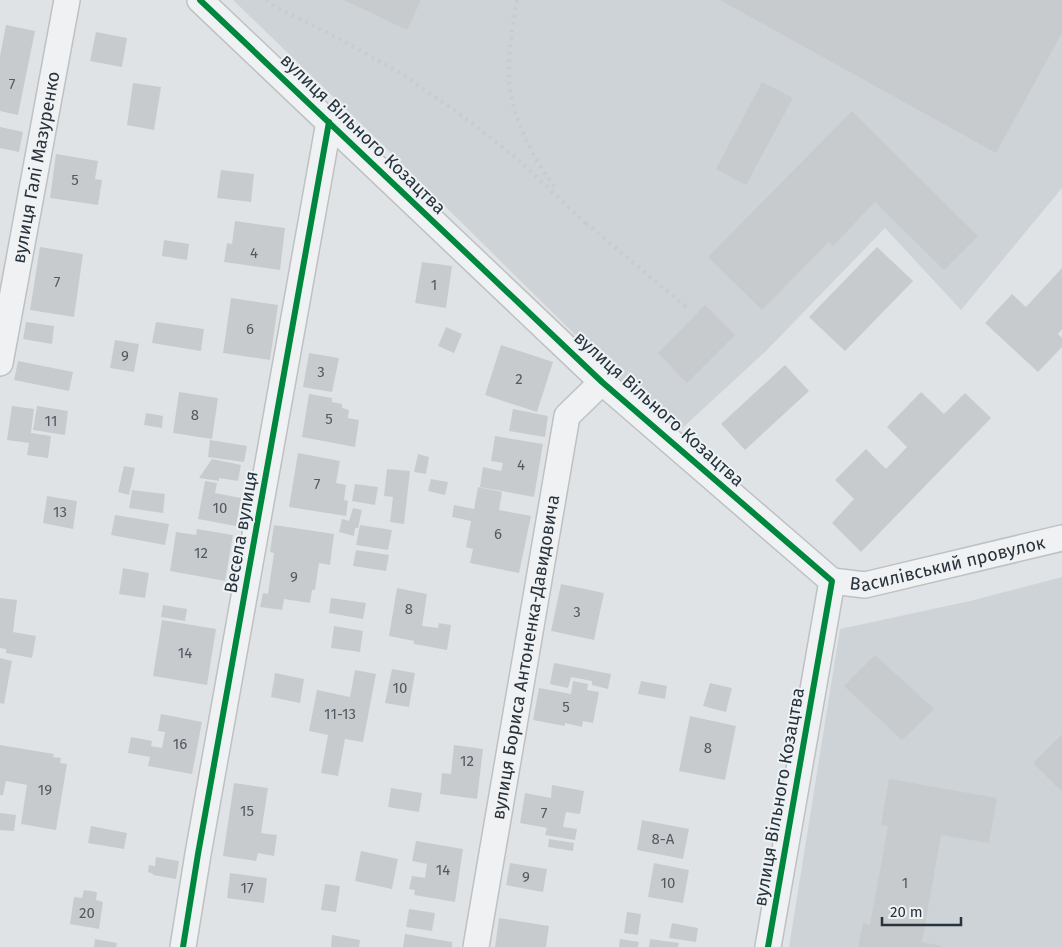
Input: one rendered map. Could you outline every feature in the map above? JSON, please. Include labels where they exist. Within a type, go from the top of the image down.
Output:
[{"type":"street","name":"вулиця Галі Мазуренко","points":[[0,363],[67,0]]},
{"type":"street","name":"вулиця Вільного Козацтва","points":[[200,0],[602,382],[832,581],[768,947]]},
{"type":"street","name":"Весела вулиця","points":[[183,947],[329,122]]},
{"type":"street","name":"вулиця Бориса Антоненка-Давидовича","points":[[476,947],[567,416],[602,382]]},
{"type":"street","name":"Василівський провулок","points":[[832,581],[865,585],[1062,538]]},
{"type":"shaded area","points":[[233,0],[1062,0],[1062,188],[961,310],[885,228],[766,351],[678,432],[621,380]]},
{"type":"shaded area","points":[[1062,577],[1062,947],[789,947],[840,629],[970,601]]},
{"type":"building","points":[[344,0],[421,0],[407,30]]},
{"type":"building","points":[[720,0],[1062,0],[1062,33],[996,153]]},
{"type":"building","points":[[6,25],[35,31],[18,115],[0,111],[0,56]]},
{"type":"building","points":[[96,32],[127,38],[122,67],[90,61]]},
{"type":"building","points":[[762,82],[793,98],[746,185],[716,169]]},
{"type":"building","points":[[133,83],[161,87],[154,130],[127,125]]},
{"type":"building","points":[[852,111],[978,236],[944,270],[875,202],[833,246],[829,242],[762,310],[708,257]]},
{"type":"building","points":[[0,127],[23,132],[19,152],[0,148]]},
{"type":"building","points":[[56,154],[98,161],[95,179],[102,180],[98,205],[50,198]]},
{"type":"building","points":[[221,170],[254,174],[251,202],[217,198]]},
{"type":"building","points":[[235,221],[285,228],[280,270],[224,262],[227,243],[232,244]]},
{"type":"building","points":[[164,240],[189,244],[187,260],[162,256]]},
{"type":"building","points":[[40,247],[83,254],[74,317],[30,310]]},
{"type":"building","points":[[877,247],[913,281],[845,351],[809,317]]},
{"type":"building","points":[[422,262],[452,266],[446,308],[415,303]]},
{"type":"building","points":[[1062,268],[1062,329],[1058,334],[1062,338],[1062,347],[1038,372],[985,323],[1012,294],[1026,307]]},
{"type":"building","points":[[231,298],[278,305],[270,360],[223,353]]},
{"type":"building","points":[[705,305],[735,335],[687,383],[658,353]]},
{"type":"building","points":[[26,322],[54,326],[52,344],[23,339]]},
{"type":"building","points":[[156,322],[204,329],[201,351],[152,343]]},
{"type":"building","points":[[446,327],[462,334],[454,353],[438,346]]},
{"type":"building","points":[[115,340],[139,344],[134,372],[110,368]]},
{"type":"building","points":[[501,345],[553,362],[537,412],[485,395]]},
{"type":"building","points":[[309,353],[339,358],[332,392],[303,387]]},
{"type":"building","points":[[18,361],[73,372],[69,391],[14,380]]},
{"type":"building","points":[[785,365],[809,391],[745,450],[721,424]]},
{"type":"building","points":[[179,392],[218,398],[212,439],[173,433]]},
{"type":"building","points":[[921,392],[944,414],[965,393],[991,418],[861,552],[832,523],[854,499],[835,480],[866,449],[886,469],[907,447],[887,427]]},
{"type":"building","points":[[309,394],[332,398],[332,402],[342,404],[342,408],[349,410],[348,418],[359,420],[355,447],[302,437]]},
{"type":"building","points":[[12,406],[34,409],[31,433],[51,436],[48,458],[27,455],[29,443],[7,440]]},
{"type":"building","points":[[37,406],[68,411],[65,435],[33,430]]},
{"type":"building","points":[[513,409],[548,416],[545,437],[509,431]]},
{"type":"building","points":[[146,413],[163,416],[162,428],[144,425]]},
{"type":"building","points":[[495,436],[543,444],[534,497],[480,487],[483,467],[501,471],[503,463],[491,461]]},
{"type":"building","points":[[210,440],[247,446],[244,462],[208,457]]},
{"type":"building","points":[[298,453],[340,461],[336,483],[346,485],[344,500],[348,501],[346,516],[289,507]]},
{"type":"building","points":[[418,454],[429,457],[426,474],[414,472]]},
{"type":"building","points":[[212,459],[241,465],[238,481],[219,478],[219,481],[199,478]]},
{"type":"building","points":[[124,466],[135,468],[129,495],[118,492]]},
{"type":"building","points":[[387,469],[410,471],[404,524],[390,522],[393,497],[384,496]]},
{"type":"building","points":[[431,479],[448,482],[445,495],[428,491]]},
{"type":"building","points":[[205,481],[217,483],[215,493],[241,498],[236,526],[198,519]]},
{"type":"building","points":[[355,484],[378,487],[375,505],[352,501]]},
{"type":"building","points":[[478,487],[502,492],[499,510],[531,516],[519,573],[470,563],[473,549],[466,547],[471,521],[452,517],[454,505],[474,509]]},
{"type":"building","points":[[132,490],[165,494],[163,513],[129,508]]},
{"type":"building","points":[[47,496],[77,501],[73,529],[43,523]]},
{"type":"building","points":[[353,508],[362,510],[354,536],[339,532],[342,519],[349,521]]},
{"type":"building","points":[[115,515],[169,524],[165,545],[111,535]]},
{"type":"building","points":[[274,525],[334,534],[330,565],[319,563],[315,590],[312,590],[310,603],[284,599],[282,610],[260,607],[263,593],[268,594],[274,553],[270,552]]},
{"type":"building","points":[[360,525],[392,530],[388,550],[356,545]]},
{"type":"building","points":[[197,529],[233,535],[225,581],[170,571],[176,532],[196,535]]},
{"type":"building","points":[[356,550],[389,555],[386,571],[353,566]]},
{"type":"building","points":[[123,568],[149,573],[145,598],[119,594]]},
{"type":"building","points":[[561,584],[604,593],[594,640],[551,631]]},
{"type":"building","points":[[397,588],[427,594],[422,626],[438,628],[439,623],[451,625],[447,650],[414,644],[414,641],[389,636]]},
{"type":"building","points":[[0,598],[17,600],[13,632],[36,636],[32,658],[6,653],[6,649],[0,648]]},
{"type":"building","points":[[331,598],[366,603],[363,619],[329,613]]},
{"type":"building","points":[[163,605],[187,609],[185,621],[161,617]]},
{"type":"building","points":[[162,620],[216,629],[207,685],[153,676]]},
{"type":"building","points":[[334,626],[363,631],[360,652],[331,648]]},
{"type":"building","points":[[875,655],[934,709],[902,740],[844,686]]},
{"type":"building","points":[[0,658],[12,661],[4,704],[0,703]]},
{"type":"building","points":[[554,663],[611,674],[608,689],[592,685],[592,681],[571,677],[568,688],[550,684]]},
{"type":"building","points":[[392,669],[415,673],[409,707],[385,703]]},
{"type":"building","points":[[355,670],[376,674],[363,742],[345,739],[338,776],[321,773],[328,735],[309,731],[317,690],[350,697]]},
{"type":"building","points":[[275,673],[304,679],[300,703],[271,697]]},
{"type":"building","points":[[573,681],[588,684],[587,690],[599,692],[593,723],[583,721],[582,727],[565,723],[565,726],[533,720],[539,688],[571,694]]},
{"type":"building","points":[[641,681],[667,686],[665,699],[638,694]]},
{"type":"building","points":[[710,683],[732,688],[726,712],[703,706]]},
{"type":"building","points":[[161,714],[202,722],[192,774],[148,766],[150,757],[128,753],[131,737],[152,741],[151,746],[162,748],[165,732],[158,731]]},
{"type":"building","points":[[690,716],[736,726],[725,780],[679,771]]},
{"type":"building","points":[[1062,734],[1062,792],[1033,763]]},
{"type":"building","points":[[0,745],[54,754],[53,757],[61,758],[60,763],[67,764],[56,830],[21,824],[27,785],[6,781],[3,795],[0,795]]},
{"type":"building","points":[[454,745],[483,749],[477,799],[440,794],[442,773],[451,774]]},
{"type":"building","points":[[889,779],[997,798],[989,843],[941,835],[922,942],[942,947],[858,947],[863,923],[870,925],[888,826],[881,825]]},
{"type":"building","points":[[234,783],[268,788],[261,833],[277,835],[274,856],[258,853],[256,861],[223,856]]},
{"type":"building","points":[[552,785],[584,791],[580,814],[566,812],[563,827],[577,829],[575,840],[545,835],[547,828],[520,823],[525,793],[551,798]]},
{"type":"building","points":[[391,788],[422,793],[419,812],[388,807]]},
{"type":"building","points":[[0,813],[16,815],[14,831],[0,830]]},
{"type":"building","points":[[642,820],[689,829],[683,859],[637,850]]},
{"type":"building","points":[[91,826],[127,833],[124,849],[88,843]]},
{"type":"building","points":[[549,839],[574,843],[573,851],[548,847]]},
{"type":"building","points":[[416,841],[463,849],[455,902],[414,895],[415,890],[409,889],[412,876],[425,878],[427,864],[412,861]]},
{"type":"building","points":[[361,851],[398,859],[392,889],[355,881]]},
{"type":"building","points":[[156,857],[179,861],[176,879],[153,875],[148,872],[149,865],[155,866]]},
{"type":"building","points":[[510,863],[547,869],[543,892],[506,885]]},
{"type":"building","points":[[654,863],[689,870],[683,903],[648,897]]},
{"type":"building","points":[[230,873],[267,878],[264,903],[227,898]]},
{"type":"building","points":[[325,884],[340,886],[336,912],[321,910]]},
{"type":"building","points":[[84,890],[97,892],[96,900],[103,902],[99,929],[70,924],[74,897],[82,898]]},
{"type":"building","points":[[409,909],[435,913],[432,931],[406,927]]},
{"type":"building","points":[[627,912],[641,914],[638,935],[624,933]]},
{"type":"building","points":[[499,918],[549,926],[546,947],[495,947]]},
{"type":"building","points":[[672,923],[698,928],[696,942],[669,938]]},
{"type":"building","points":[[405,934],[452,942],[452,947],[403,947]]},
{"type":"building","points":[[332,935],[360,940],[359,947],[331,947]]},
{"type":"building","points":[[95,939],[117,943],[116,947],[94,947]]},
{"type":"building","points":[[620,939],[639,942],[638,947],[619,947]]},
{"type":"building","points":[[650,939],[679,943],[678,947],[649,947]]},
{"type":"railway","points":[[266,0],[400,73],[460,114],[514,156],[590,227]]},
{"type":"railway","points":[[517,0],[509,61],[511,95],[519,124],[532,153],[557,190]]},
{"type":"railway","points":[[586,223],[686,307]]},
{"type":"cycle path","points":[[200,0],[602,382],[832,581],[768,947]]},
{"type":"cycle path","points":[[183,947],[329,122]]}]
